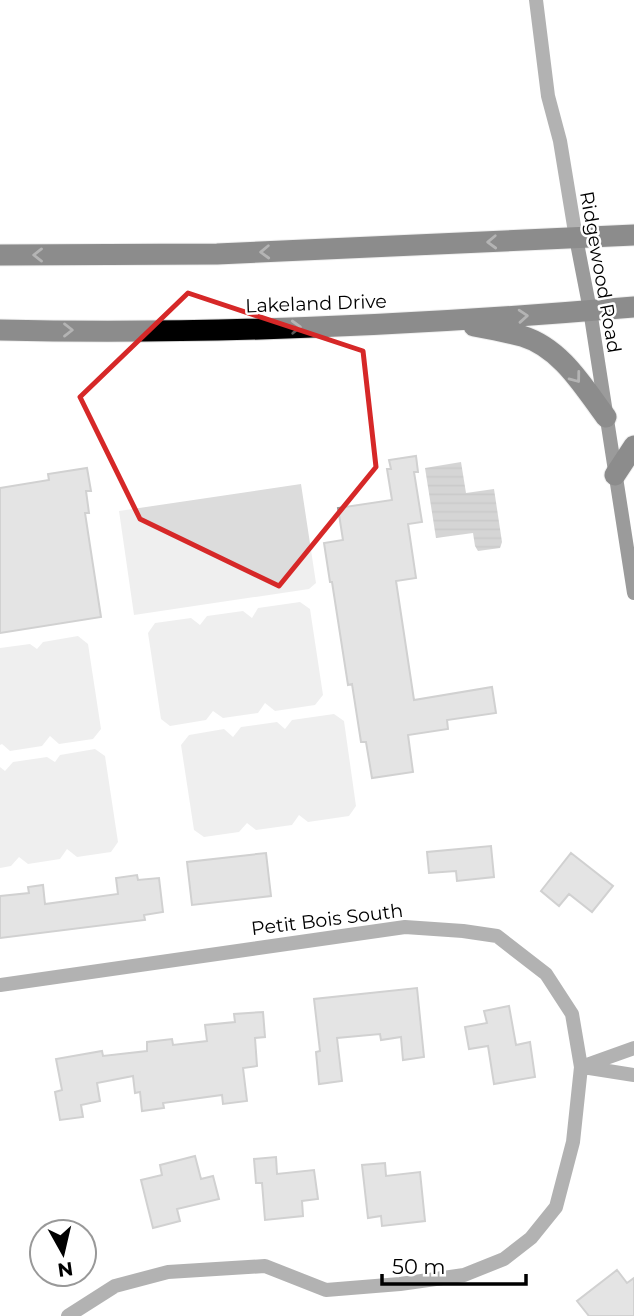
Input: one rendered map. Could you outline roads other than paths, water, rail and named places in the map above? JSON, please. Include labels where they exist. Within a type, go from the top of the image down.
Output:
[{"type":"highway","points":[[0,256],[217,254],[634,235]]},
{"type":"highway","name":"Lakeland Drive","points":[[0,330],[221,330],[451,321],[634,307]]},
{"type":"highway","points":[[451,321],[524,337],[544,347],[563,360],[606,417]]},
{"type":"highway","points":[[615,475],[634,446]]},
{"type":"street","name":"Ridgewood Road","points":[[536,0],[548,96],[560,141],[590,310],[634,593]]},
{"type":"street","name":"Petit Bois South","points":[[0,985],[405,927],[463,930],[497,936],[546,974],[572,1014],[581,1067],[573,1142],[556,1207],[531,1238],[504,1259],[464,1275],[326,1290],[265,1266],[168,1272],[115,1286],[68,1316]]},
{"type":"street","points":[[581,1067],[634,1048]]},
{"type":"street","points":[[581,1067],[634,1075]]}]
